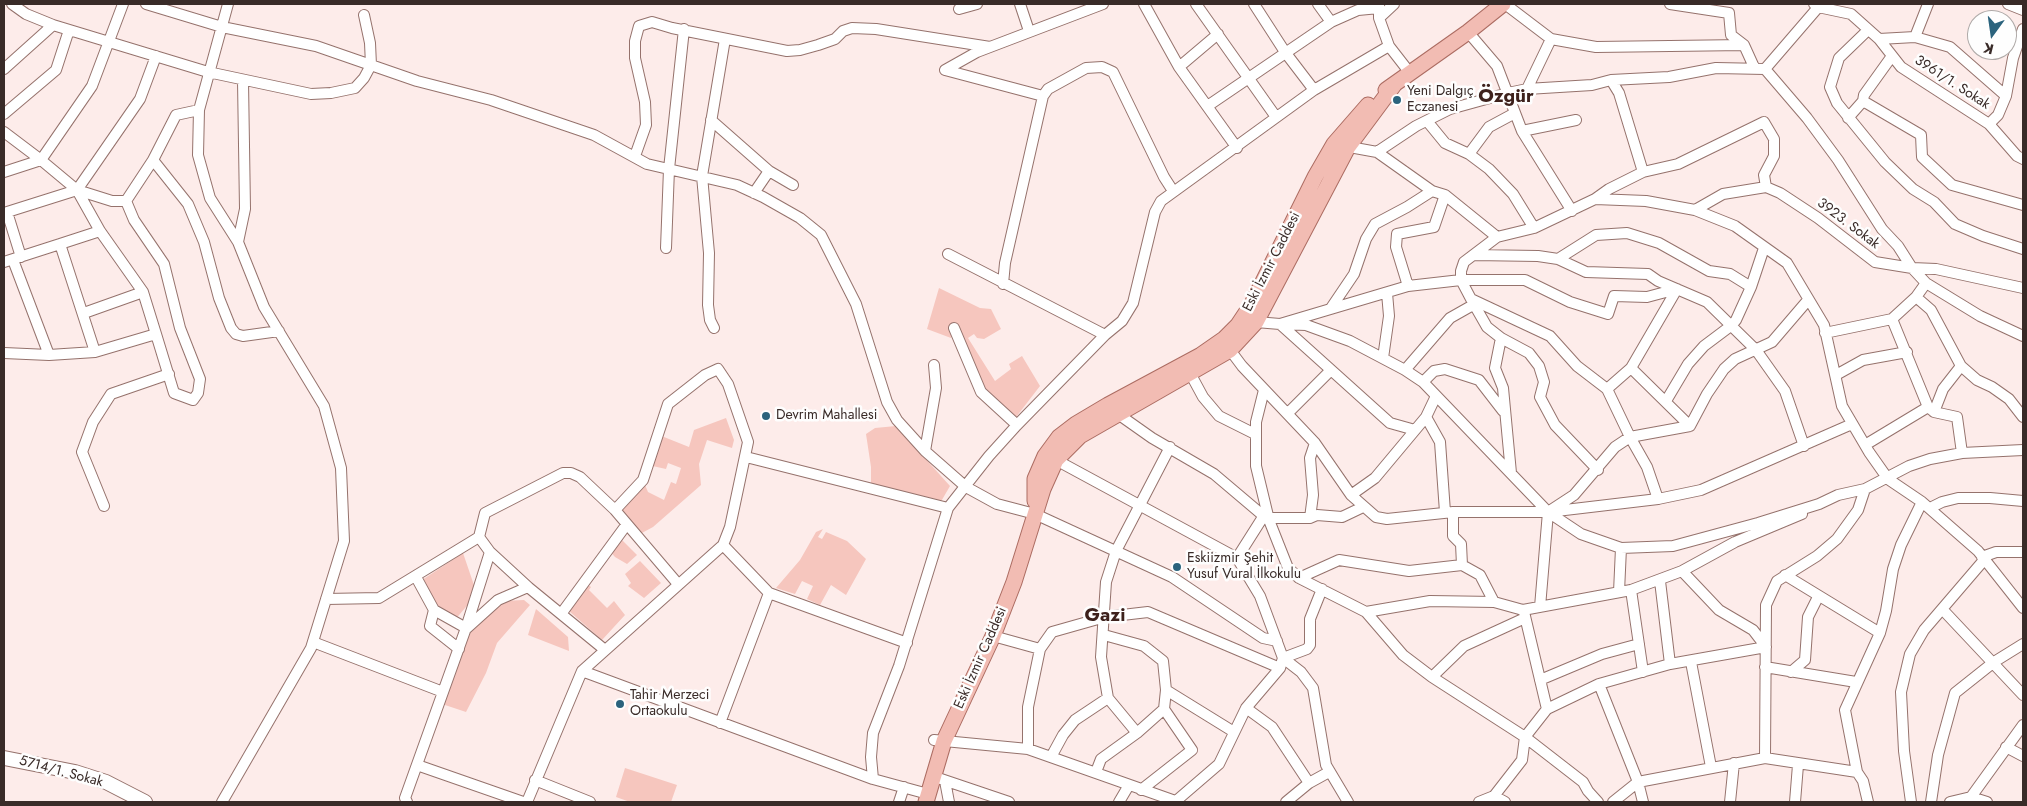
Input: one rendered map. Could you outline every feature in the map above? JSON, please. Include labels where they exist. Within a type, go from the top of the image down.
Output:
[{"type":"main road","name":"Eski İzmir Caddesi","points":[[1035,514],[1035,479],[1045,456],[1059,438],[1076,424],[1201,356],[1224,339],[1238,325],[1252,304],[1315,177],[1394,85],[1504,4]]},
{"type":"main road","name":"Eski İzmir Caddesi","points":[[918,795],[939,778],[939,740],[993,636],[1014,582],[1035,514],[1056,460],[1080,436],[1230,350],[1256,322],[1341,146]]},
{"type":"main road","points":[[918,795],[939,740]]},
{"type":"main road","name":"5714/1. Sokak","points":[[4,758],[83,775],[106,782],[145,802]]},
{"type":"street","points":[[4,10],[12,4],[26,14],[53,25],[208,72],[311,94],[332,93],[355,88],[364,78],[371,65],[370,43],[364,15]]},
{"type":"street","points":[[4,172],[41,160],[92,86],[123,4]]},
{"type":"street","points":[[146,4],[222,27],[316,46],[371,65],[556,121],[594,136],[647,164],[737,185],[800,218],[821,235],[856,304],[887,402],[897,420],[925,452],[966,488],[997,504],[1035,514],[1172,577],[1262,638],[1277,641]]},
{"type":"street","points":[[224,799],[304,662],[313,642],[344,540],[341,468],[324,406],[264,307],[238,242],[210,198],[198,155],[199,110],[228,4]]},
{"type":"street","points":[[959,9],[977,4]]},
{"type":"street","points":[[1020,4],[1029,31]]},
{"type":"street","points":[[1043,96],[945,70],[990,47],[1103,4]]},
{"type":"street","points":[[1144,4],[1179,67],[1209,105],[1238,148]]},
{"type":"street","points":[[1196,4],[1276,117]]},
{"type":"street","points":[[1254,4],[1285,52],[1314,90]]},
{"type":"street","points":[[1318,4],[1331,22]]},
{"type":"street","points":[[1209,105],[1285,52],[1356,7],[1379,10],[1394,4]]},
{"type":"street","points":[[1504,4],[1550,39],[1596,47],[1744,45]]},
{"type":"street","points":[[1670,4],[1729,13],[1732,35],[1744,45],[1754,67]]},
{"type":"street","name":"3961/1. Sokak","points":[[1804,4],[1817,5],[1851,14],[1879,39],[1901,67],[1989,124],[2021,155]]},
{"type":"street","points":[[1916,37],[1928,4]]},
{"type":"street","points":[[2008,4],[2023,10]]},
{"type":"street","points":[[1766,68],[1817,5]]},
{"type":"street","points":[[1379,10],[1389,46],[1410,73]]},
{"type":"street","points":[[635,156],[646,125],[645,102],[635,58],[635,41],[639,26],[652,22],[778,49],[800,50],[835,38],[843,31],[852,28],[876,29],[990,47]]},
{"type":"street","points":[[4,69],[53,25]]},
{"type":"street","points":[[666,248],[669,168],[684,29]]},
{"type":"street","points":[[1989,124],[1998,115],[2006,96],[2018,59],[2023,29]]},
{"type":"street","points":[[4,114],[56,70],[69,30]]},
{"type":"street","points":[[1868,30],[1839,58],[1830,87],[1836,103],[1884,162],[1913,189],[1934,202],[1955,224],[1983,236],[2023,249]]},
{"type":"street","points":[[1468,32],[1497,66],[1522,130],[1572,211]]},
{"type":"street","points":[[1179,67],[1218,34]]},
{"type":"street","points":[[1879,39],[1916,37],[1950,47],[2006,96]]},
{"type":"street","points":[[714,328],[710,320],[708,305],[708,253],[702,176],[726,39]]},
{"type":"street","points":[[1527,89],[1550,39]]},
{"type":"street","points":[[873,779],[871,757],[873,733],[907,643],[948,508],[966,488],[989,456],[1017,425],[1105,335],[1122,321],[1133,303],[1156,212],[1161,201],[1238,148],[1276,117],[1314,90],[1389,46]]},
{"type":"street","points":[[77,190],[140,99],[156,56]]},
{"type":"street","points":[[1848,118],[1863,101],[1864,95],[1892,56]]},
{"type":"street","points":[[1003,284],[1005,263],[1043,96],[1048,89],[1086,68],[1102,67],[1112,72],[1164,177],[1173,191]]},
{"type":"street","points":[[1377,152],[1450,109],[1508,93],[1527,89],[1592,85],[1611,80],[1668,77],[1716,68],[1766,68],[1838,160],[1882,229],[1898,246],[1912,268],[1926,283],[1980,316],[2004,329],[2023,336]]},
{"type":"street","points":[[1611,80],[1619,93],[1643,172]]},
{"type":"street","points":[[238,242],[244,209],[243,81]]},
{"type":"street","points":[[1863,101],[1921,135],[1922,157],[1952,185],[2023,204]]},
{"type":"street","points":[[126,201],[153,160],[176,115],[199,110]]},
{"type":"street","points":[[1469,154],[1489,127],[1515,113]]},
{"type":"street","points":[[711,120],[769,170],[793,185]]},
{"type":"street","points":[[1522,130],[1576,120]]},
{"type":"street","points":[[1427,121],[1445,143],[1469,154],[1489,169],[1514,194],[1534,228]]},
{"type":"street","points":[[1598,470],[1556,425],[1540,397],[1544,382],[1539,366],[1529,354],[1500,338],[1487,327],[1461,280],[1464,262],[1497,237],[1534,228],[1572,211],[1643,172],[1678,164],[1764,122],[1774,139],[1774,156],[1764,175],[1766,187],[1723,194],[1694,210]]},
{"type":"street","points":[[4,132],[77,190],[100,230],[143,292],[174,393],[193,400],[198,393],[200,379],[180,328],[164,264],[134,220],[126,201]]},
{"type":"street","points":[[1341,146],[1377,152],[1432,191],[1445,195],[1497,237]]},
{"type":"street","points":[[153,160],[188,204],[204,242],[219,298],[231,328],[236,334],[243,336],[279,332]]},
{"type":"street","points":[[754,193],[769,170]]},
{"type":"street","name":"3923. Sokak","points":[[1766,187],[1780,193],[1818,218],[1875,262],[1912,268],[1936,269],[2023,288]]},
{"type":"street","points":[[49,355],[13,260],[5,212],[77,190],[112,201],[126,201]]},
{"type":"street","points":[[1331,308],[1354,274],[1366,239],[1375,224],[1432,191]]},
{"type":"street","points":[[1408,286],[1396,247],[1396,234],[1434,227],[1445,195]]},
{"type":"street","points":[[1595,199],[1646,200],[1694,210],[1735,226],[1787,263],[1824,325],[1842,406],[1865,445],[1888,478],[1926,505],[1983,558],[2019,595],[2023,608]]},
{"type":"street","points":[[13,260],[100,230]]},
{"type":"street","points":[[1558,259],[1596,234],[1627,233],[1659,243],[1709,271],[1730,274],[1751,287]]},
{"type":"street","points":[[60,244],[84,313],[95,352]]},
{"type":"street","points":[[1666,401],[1688,364],[1704,346],[1732,325],[1751,287],[1764,248]]},
{"type":"street","points":[[948,254],[1105,335]]},
{"type":"street","points":[[1474,255],[1538,256],[1558,259],[1586,272],[1648,274],[1707,302],[1756,350],[1785,392],[1804,446]]},
{"type":"street","points":[[1280,324],[1408,286],[1461,280],[1525,280],[1570,302],[1608,314],[1614,296],[1647,297],[1677,289]]},
{"type":"street","points":[[1825,333],[1892,319],[1916,297],[1926,283]]},
{"type":"street","points":[[1607,389],[1631,368],[1677,289]]},
{"type":"street","points":[[84,313],[143,292]]},
{"type":"street","points":[[1383,358],[1389,316],[1387,293]]},
{"type":"street","points":[[1916,297],[1931,310],[1961,366],[1977,380],[1992,387],[2009,399],[2023,417]]},
{"type":"street","points":[[1690,426],[1707,394],[1724,369],[1735,359],[1772,342],[1808,300]]},
{"type":"street","points":[[1405,370],[1450,318],[1472,302]]},
{"type":"street","points":[[1472,302],[1550,336],[1577,366],[1607,389],[1647,467],[1658,499]]},
{"type":"street","points":[[1892,319],[1931,409]]},
{"type":"street","points":[[1256,322],[1306,325],[1350,341],[1405,370],[1423,382],[1548,512],[1581,534],[1621,548],[1673,546],[1819,504]]},
{"type":"street","points":[[1280,324],[1390,424],[1416,430]]},
{"type":"street","points":[[954,328],[981,392],[1017,425]]},
{"type":"street","points":[[4,353],[49,355],[95,352],[156,334]]},
{"type":"street","points":[[1500,338],[1496,368],[1503,388],[1503,411],[1511,473]]},
{"type":"street","points":[[1230,350],[1264,390],[1288,412],[1315,443],[1352,495],[1376,517],[1388,519],[1449,512],[1548,512],[1658,499],[1701,490],[1852,424]]},
{"type":"street","points":[[1836,375],[1862,360],[1907,352]]},
{"type":"street","points":[[925,452],[936,388],[934,365]]},
{"type":"street","points":[[1865,445],[1931,409],[1943,389],[1961,366]]},
{"type":"street","points":[[1631,368],[1690,426]]},
{"type":"street","points":[[1423,382],[1434,371],[1445,369],[1479,380],[1503,411]]},
{"type":"street","points":[[527,802],[582,671],[723,545],[730,527],[748,442],[728,384],[718,370],[705,375],[668,404],[643,480],[615,510]]},
{"type":"street","points":[[1288,412],[1331,370]]},
{"type":"street","points":[[1190,373],[1203,397],[1219,416],[1255,434]]},
{"type":"street","points":[[104,506],[82,452],[93,422],[111,394],[169,374]]},
{"type":"street","points":[[1264,390],[1258,408],[1255,434],[1258,482],[1266,518],[1288,568],[1299,578],[1366,612],[1403,655],[1432,677],[1525,737],[1583,782],[1598,802]]},
{"type":"street","points":[[1352,495],[1375,478],[1416,430],[1426,417],[1436,396]]},
{"type":"street","points":[[1931,409],[1957,417],[1962,453]]},
{"type":"street","points":[[1118,414],[1214,474],[1266,518],[1310,518],[1317,515],[1342,517],[1363,506]]},
{"type":"street","points":[[1426,417],[1440,442],[1453,536],[1461,544],[1462,565]]},
{"type":"street","points":[[1548,512],[1574,495],[1598,470],[1616,447],[1630,437],[1690,426]]},
{"type":"street","points":[[1310,518],[1313,495],[1310,458],[1315,443]]},
{"type":"street","points":[[1137,733],[1108,698],[1101,657],[1104,635],[1106,582],[1116,551],[1170,447]]},
{"type":"street","points":[[1432,677],[1464,646],[1540,607],[1631,590],[1660,581],[1682,572],[1735,542],[1792,519],[1838,495],[1865,489],[1908,466],[1962,453],[2023,450]]},
{"type":"street","points":[[746,457],[948,508]]},
{"type":"street","points":[[1056,460],[1237,558],[1260,596],[1277,641],[1281,663]]},
{"type":"street","points":[[326,599],[379,598],[479,537],[485,513],[563,473],[571,473],[580,477],[615,510],[678,584]]},
{"type":"street","points":[[1765,758],[1766,605],[1777,581],[1817,556],[1837,539],[1858,510],[1865,489]]},
{"type":"street","points":[[1868,802],[1863,781],[1857,772],[1846,710],[1856,682],[1880,633],[1886,611],[1893,569],[1904,539],[1926,505],[1958,498],[2023,501]]},
{"type":"street","points":[[1540,607],[1548,512]]},
{"type":"street","points":[[1237,558],[1266,518]]},
{"type":"street","points":[[561,614],[626,524]]},
{"type":"street","points":[[479,537],[490,552],[528,587],[605,650]]},
{"type":"street","points":[[723,545],[769,594],[907,643]]},
{"type":"street","points":[[1619,592],[1621,548]]},
{"type":"street","points":[[407,802],[405,798],[459,649],[490,552]]},
{"type":"street","points":[[1911,802],[1904,751],[1902,692],[1910,654],[1924,630],[1983,558],[1996,552],[2023,552]]},
{"type":"street","points":[[1299,578],[1339,560],[1409,571],[1462,565],[1480,575],[1494,602]]},
{"type":"street","points":[[1682,572],[1719,610],[1753,630],[1766,647]]},
{"type":"street","points":[[1785,575],[1818,597],[1880,633]]},
{"type":"street","points":[[416,577],[434,610],[466,628]]},
{"type":"street","points":[[1660,581],[1670,664]]},
{"type":"street","points":[[466,628],[498,600],[528,587]]},
{"type":"street","points":[[939,740],[1028,749],[1096,772],[1173,802],[1219,764],[1246,708],[1281,663],[1307,649],[1310,645],[1310,619],[1322,589]]},
{"type":"street","points":[[1631,590],[1643,672]]},
{"type":"street","points":[[720,723],[769,594]]},
{"type":"street","points":[[1791,672],[1805,660],[1808,617],[1818,597]]},
{"type":"street","points":[[1366,612],[1430,601],[1494,602],[1524,614]]},
{"type":"street","points":[[434,610],[430,626],[459,649]]},
{"type":"street","points":[[1942,610],[1994,662],[2023,695]]},
{"type":"street","points":[[1028,749],[1028,707],[1040,649],[1052,632],[1105,617],[1148,612],[1302,672],[1313,688],[1324,758],[1329,772],[1348,802]]},
{"type":"street","points":[[1524,614],[1547,709]]},
{"type":"street","points":[[1104,635],[1144,646],[1163,661],[1166,690],[1164,709],[1192,750],[1141,790]]},
{"type":"street","points":[[993,636],[1040,649]]},
{"type":"street","points":[[313,642],[443,692]]},
{"type":"street","points":[[1540,680],[1602,654],[1639,644]]},
{"type":"street","points":[[1931,802],[1938,755],[1955,693],[1994,662],[2023,644]]},
{"type":"street","points":[[1478,802],[1494,796],[1522,760],[1525,737],[1547,709],[1599,684],[1670,664],[1691,662],[1766,647]]},
{"type":"street","points":[[1691,662],[1711,767]]},
{"type":"street","points":[[1765,667],[1856,682]]},
{"type":"street","points":[[582,671],[918,795]]},
{"type":"street","points":[[1599,684],[1638,782],[1643,802]]},
{"type":"street","points":[[1166,690],[1234,732]]},
{"type":"street","points":[[1051,757],[1063,735],[1075,720],[1108,698]]},
{"type":"street","points":[[1246,708],[1272,726],[1309,783]]},
{"type":"street","points":[[1096,772],[1101,759],[1137,733],[1164,709]]},
{"type":"street","points":[[1971,797],[2023,725]]},
{"type":"street","points":[[2006,747],[2023,756]]},
{"type":"street","points":[[1612,802],[1638,782],[1734,762],[1765,758],[1798,765],[1857,772]]},
{"type":"street","points":[[1730,802],[1734,762]]},
{"type":"street","points":[[417,764],[523,802]]},
{"type":"street","points":[[1795,802],[1798,765]]},
{"type":"street","points":[[1286,802],[1309,783],[1329,772]]},
{"type":"street","points":[[939,778],[949,802]]},
{"type":"street","points":[[939,778],[1009,802]]},
{"type":"street","points":[[535,780],[590,802]]},
{"type":"street","points":[[1119,802],[1129,785]]},
{"type":"street","points":[[898,802],[918,795]]},
{"type":"street","points":[[1494,796],[1505,802]]},
{"type":"street","points":[[1950,802],[1971,797],[1987,802]]},
{"type":"shaded area","points":[[939,288],[980,308],[991,309],[1001,329],[984,339],[977,338],[974,334],[968,338],[995,381],[1011,369],[1009,364],[1022,356],[1040,386],[1013,421],[981,392],[954,329],[951,338],[927,329]]},
{"type":"shaded area","points":[[726,418],[734,440],[732,448],[707,440],[699,464],[701,485],[653,527],[640,534],[615,510],[643,480],[648,492],[664,500],[671,482],[676,484],[681,468],[668,463],[666,469],[648,465],[659,435],[689,447],[694,430]]},
{"type":"shaded area","points":[[896,426],[950,486],[939,505],[871,488],[871,467],[866,434],[875,428]]},
{"type":"shaded area","points":[[823,529],[818,537],[822,539],[826,532],[847,541],[866,559],[846,595],[831,585],[820,605],[807,599],[813,586],[802,581],[795,594],[776,588],[800,560],[816,532]]},
{"type":"shaded area","points":[[618,536],[637,555],[627,564],[615,557],[608,549]]},
{"type":"shaded area","points":[[463,553],[477,594],[454,621],[434,610],[419,582]]},
{"type":"shaded area","points":[[640,561],[661,583],[644,598],[628,586],[631,583],[625,574]]},
{"type":"shaded area","points":[[584,582],[591,587],[589,590],[607,608],[614,601],[625,615],[602,640],[569,611]]},
{"type":"shaded area","points":[[524,600],[530,605],[497,643],[486,673],[466,712],[439,703],[466,628],[503,601]]},
{"type":"shaded area","points":[[536,609],[568,637],[569,651],[528,635]]},
{"type":"shaded area","points":[[625,768],[677,785],[671,802],[630,802],[616,797]]},
{"type":"place","name":"Yeni Dalgıç Eczanesi","points":[[1397,100]]},
{"type":"place","name":"Devrim Mahallesi","points":[[766,416]]},
{"type":"place","name":"Eskiizmir Şehit Yusuf Vural İlkokulu","points":[[1177,567]]},
{"type":"place","name":"Tahir Merzeci Ortaokulu","points":[[620,704]]},
{"type":"district","name":"Özgür","points":[[1506,97]]},
{"type":"district","name":"Gazi","points":[[1105,616]]}]
